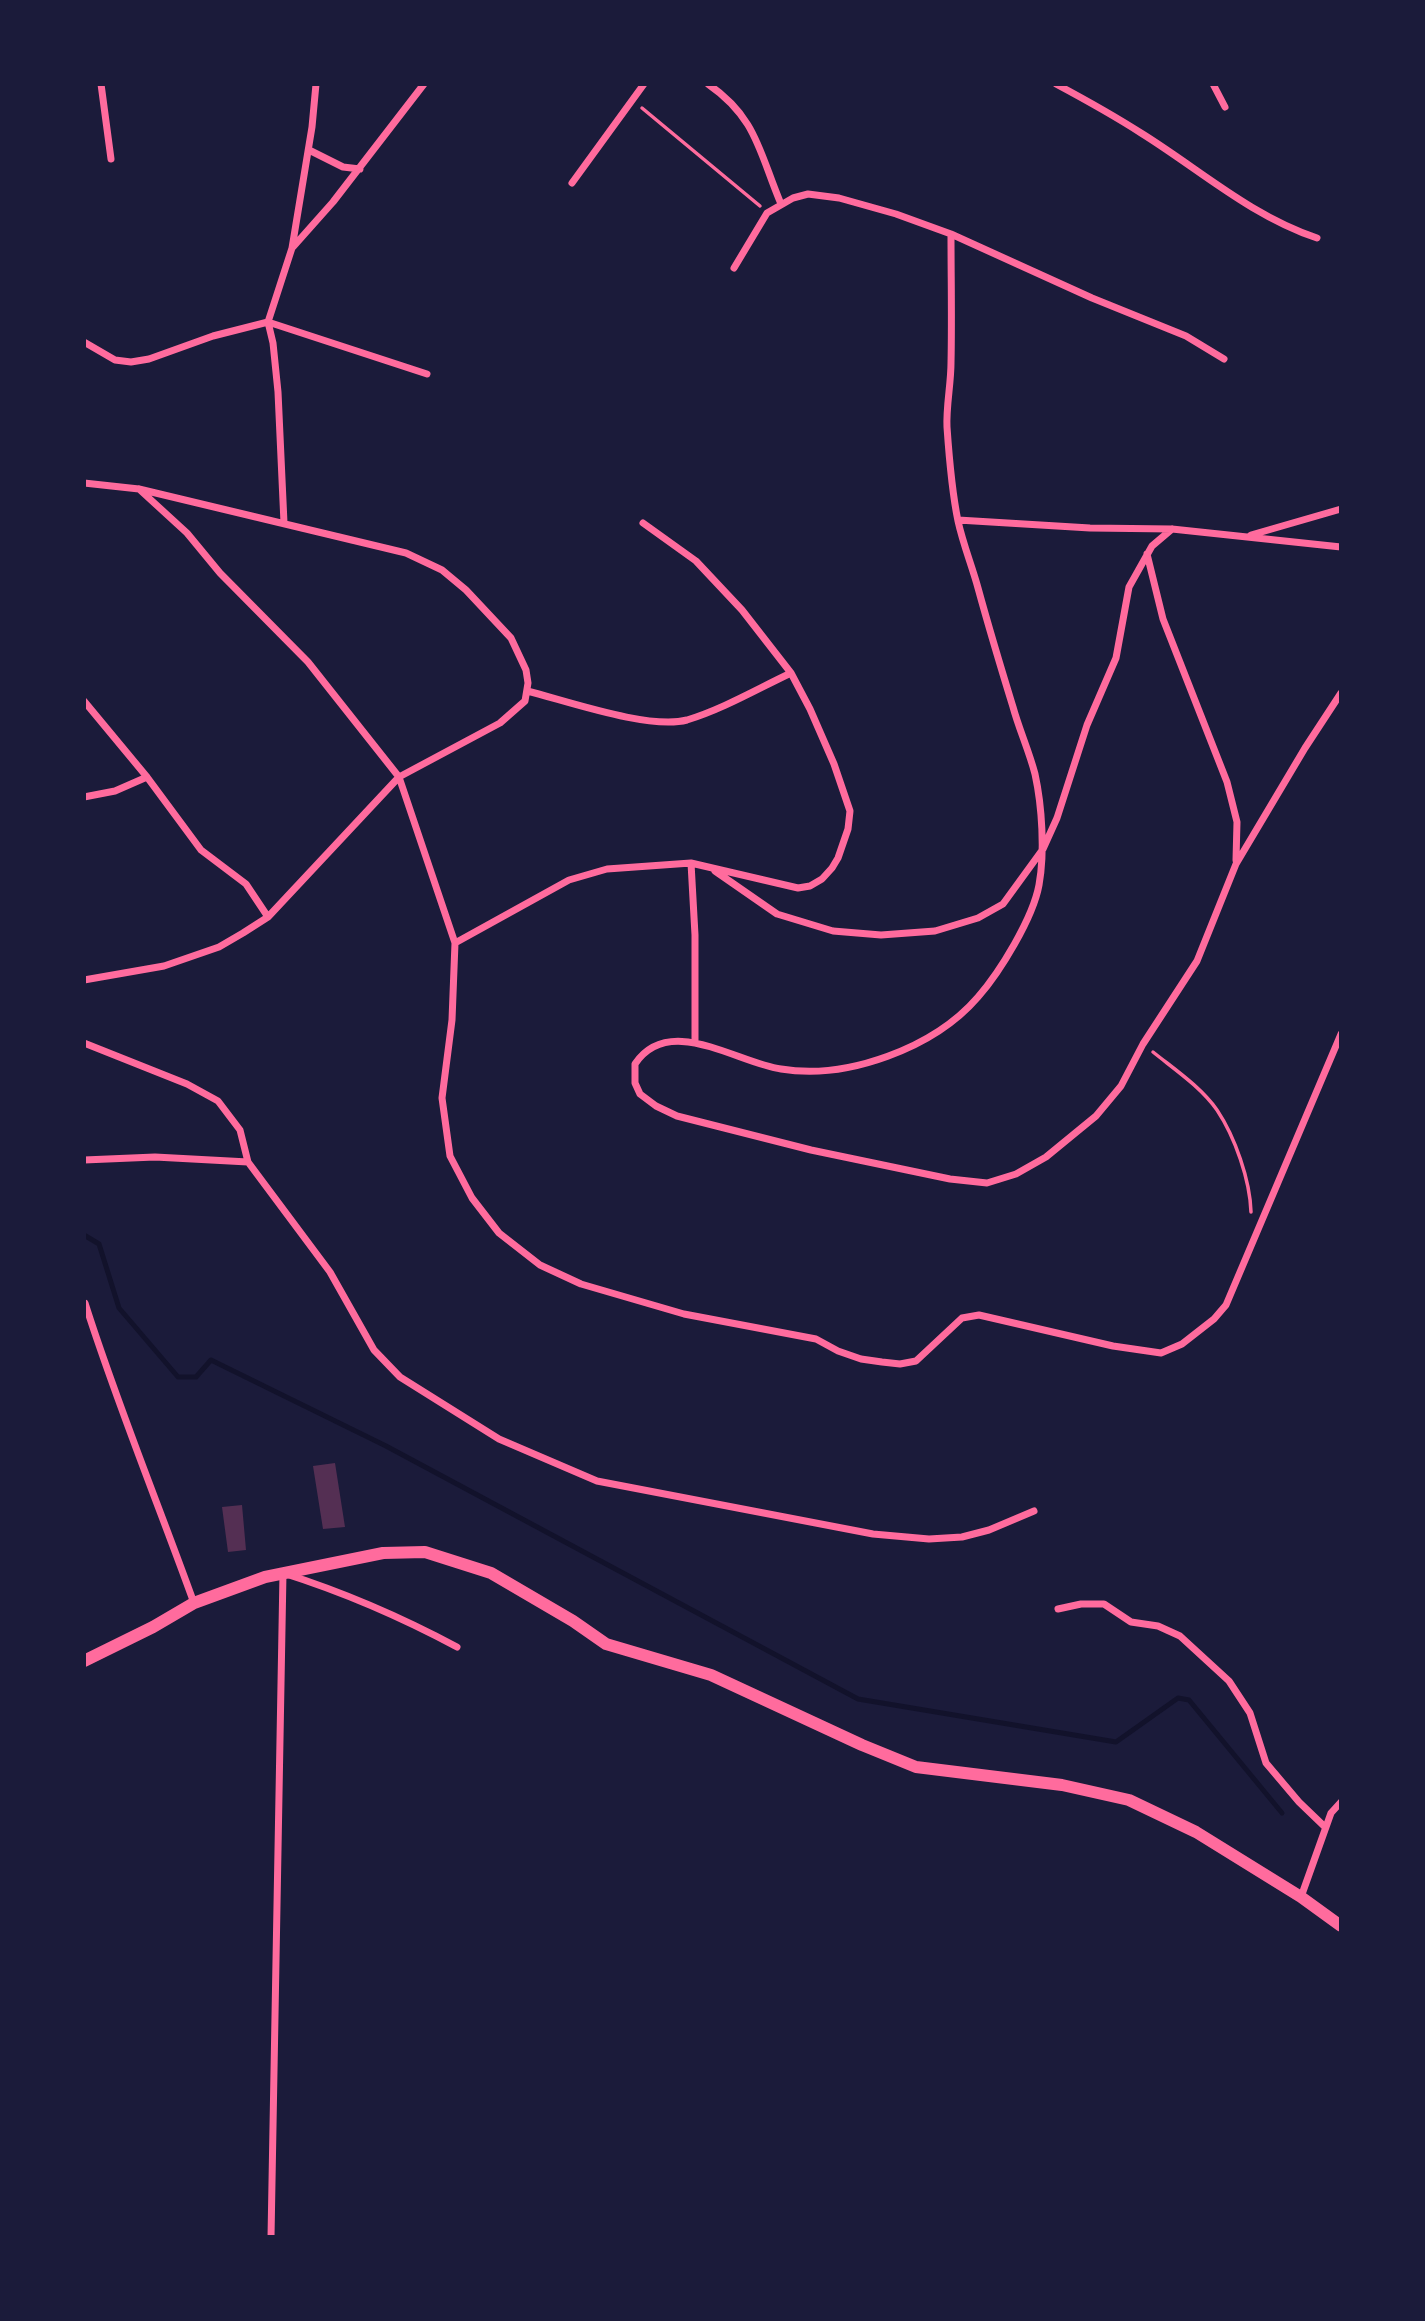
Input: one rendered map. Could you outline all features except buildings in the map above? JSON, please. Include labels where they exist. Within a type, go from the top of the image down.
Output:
[{"type":"street","points":[[101,84],[111,159]]},
{"type":"street","points":[[284,523],[278,392],[268,322],[292,248],[309,150],[316,84]]},
{"type":"street","points":[[292,248],[360,169],[424,84]]},
{"type":"street","points":[[572,183],[644,84]]},
{"type":"street","points":[[708,84],[743,115],[757,138],[781,204]]},
{"type":"street","points":[[1056,84],[1141,133],[1256,211],[1289,229],[1317,238]]},
{"type":"street","points":[[1213,84],[1225,107]]},
{"type":"street","points":[[309,150],[343,167],[360,169]]},
{"type":"street","points":[[734,268],[767,213],[781,204],[808,194],[839,198],[951,233],[1092,298],[1186,336],[1224,359]]},
{"type":"street","points":[[951,233],[951,366],[947,426],[958,520],[1034,771],[1041,805],[1039,885],[1032,912],[1018,938],[978,997],[953,1021],[920,1042],[870,1062],[826,1072],[780,1069],[695,1042],[665,1042],[648,1049],[639,1056],[635,1064],[635,1083],[640,1094],[656,1106],[691,1119],[811,1150],[950,1179],[987,1183],[1016,1174],[1046,1157],[1096,1116],[1121,1086],[1143,1044],[1197,961],[1236,864],[1341,693]]},
{"type":"street","points":[[84,342],[115,360],[131,362],[149,359],[213,336],[268,322],[427,374]]},
{"type":"street","points":[[84,483],[139,489],[406,553],[442,570],[467,590],[511,639],[526,670],[527,691],[525,701],[500,723],[399,777],[268,917],[219,947],[175,962],[115,977],[84,980]]},
{"type":"street","points":[[139,489],[187,533],[220,573],[308,662],[399,777],[455,943],[452,1020],[442,1098],[450,1156],[472,1198],[499,1233],[540,1265],[582,1284],[684,1314],[816,1339],[850,1355],[882,1362],[900,1364],[916,1360],[962,1318],[979,1315],[1113,1346],[1161,1353],[1182,1344],[1214,1319],[1226,1305],[1341,1034]]},
{"type":"street","points":[[1247,536],[1341,509]]},
{"type":"street","points":[[958,520],[1090,528],[1172,529],[1341,547]]},
{"type":"street","points":[[455,943],[569,880],[607,869],[691,863],[798,888],[810,886],[822,878],[838,858],[848,829],[850,811],[829,753],[791,673],[742,610],[696,561],[643,523]]},
{"type":"street","points":[[708,866],[777,914],[832,931],[881,935],[935,931],[978,918],[1003,904],[1042,849],[1057,818],[1087,725],[1116,658],[1129,587],[1152,546],[1172,529]]},
{"type":"street","points":[[1147,554],[1163,619],[1227,782],[1237,822],[1236,864]]},
{"type":"street","points":[[527,691],[657,722],[685,720],[791,673]]},
{"type":"street","points":[[84,701],[147,777],[201,850],[246,884],[268,917]]},
{"type":"street","points":[[84,797],[115,791],[147,777]]},
{"type":"street","points":[[691,863],[695,935],[695,1042]]},
{"type":"street","points":[[84,1044],[187,1084],[218,1101],[240,1130],[248,1162],[330,1272],[374,1350],[400,1377],[499,1439],[597,1481],[873,1534],[929,1539],[962,1537],[989,1530],[1034,1511]]},
{"type":"street","points":[[84,1160],[155,1157],[248,1162]]},
{"type":"street","points":[[85,1303],[113,1391],[146,1469],[194,1603]]},
{"type":"street","points":[[84,1661],[153,1627],[194,1603],[283,1573],[383,1553],[425,1552],[491,1573],[573,1621],[606,1644],[711,1675],[916,1768],[1062,1785],[1129,1800],[1196,1832],[1301,1897],[1341,1926]]},
{"type":"street","points":[[283,1573],[340,1591],[457,1647]]},
{"type":"street","points":[[271,2237],[283,1573]]},
{"type":"street","points":[[1058,1609],[1082,1604],[1104,1604],[1130,1622],[1158,1626],[1180,1636],[1229,1681],[1250,1713],[1266,1763],[1298,1802],[1325,1827]]},
{"type":"street","points":[[1301,1897],[1325,1827],[1341,1802]]},
{"type":"path","points":[[632,101],[715,167],[767,213]]},
{"type":"path","points":[[1143,1044],[1187,1080],[1217,1110],[1239,1155],[1251,1196],[1251,1242]]},
{"type":"waterway","points":[[84,1235],[99,1244],[119,1308],[178,1377],[196,1377],[211,1360],[386,1446],[858,1699],[1116,1742],[1178,1698],[1189,1700],[1282,1813]]}]
